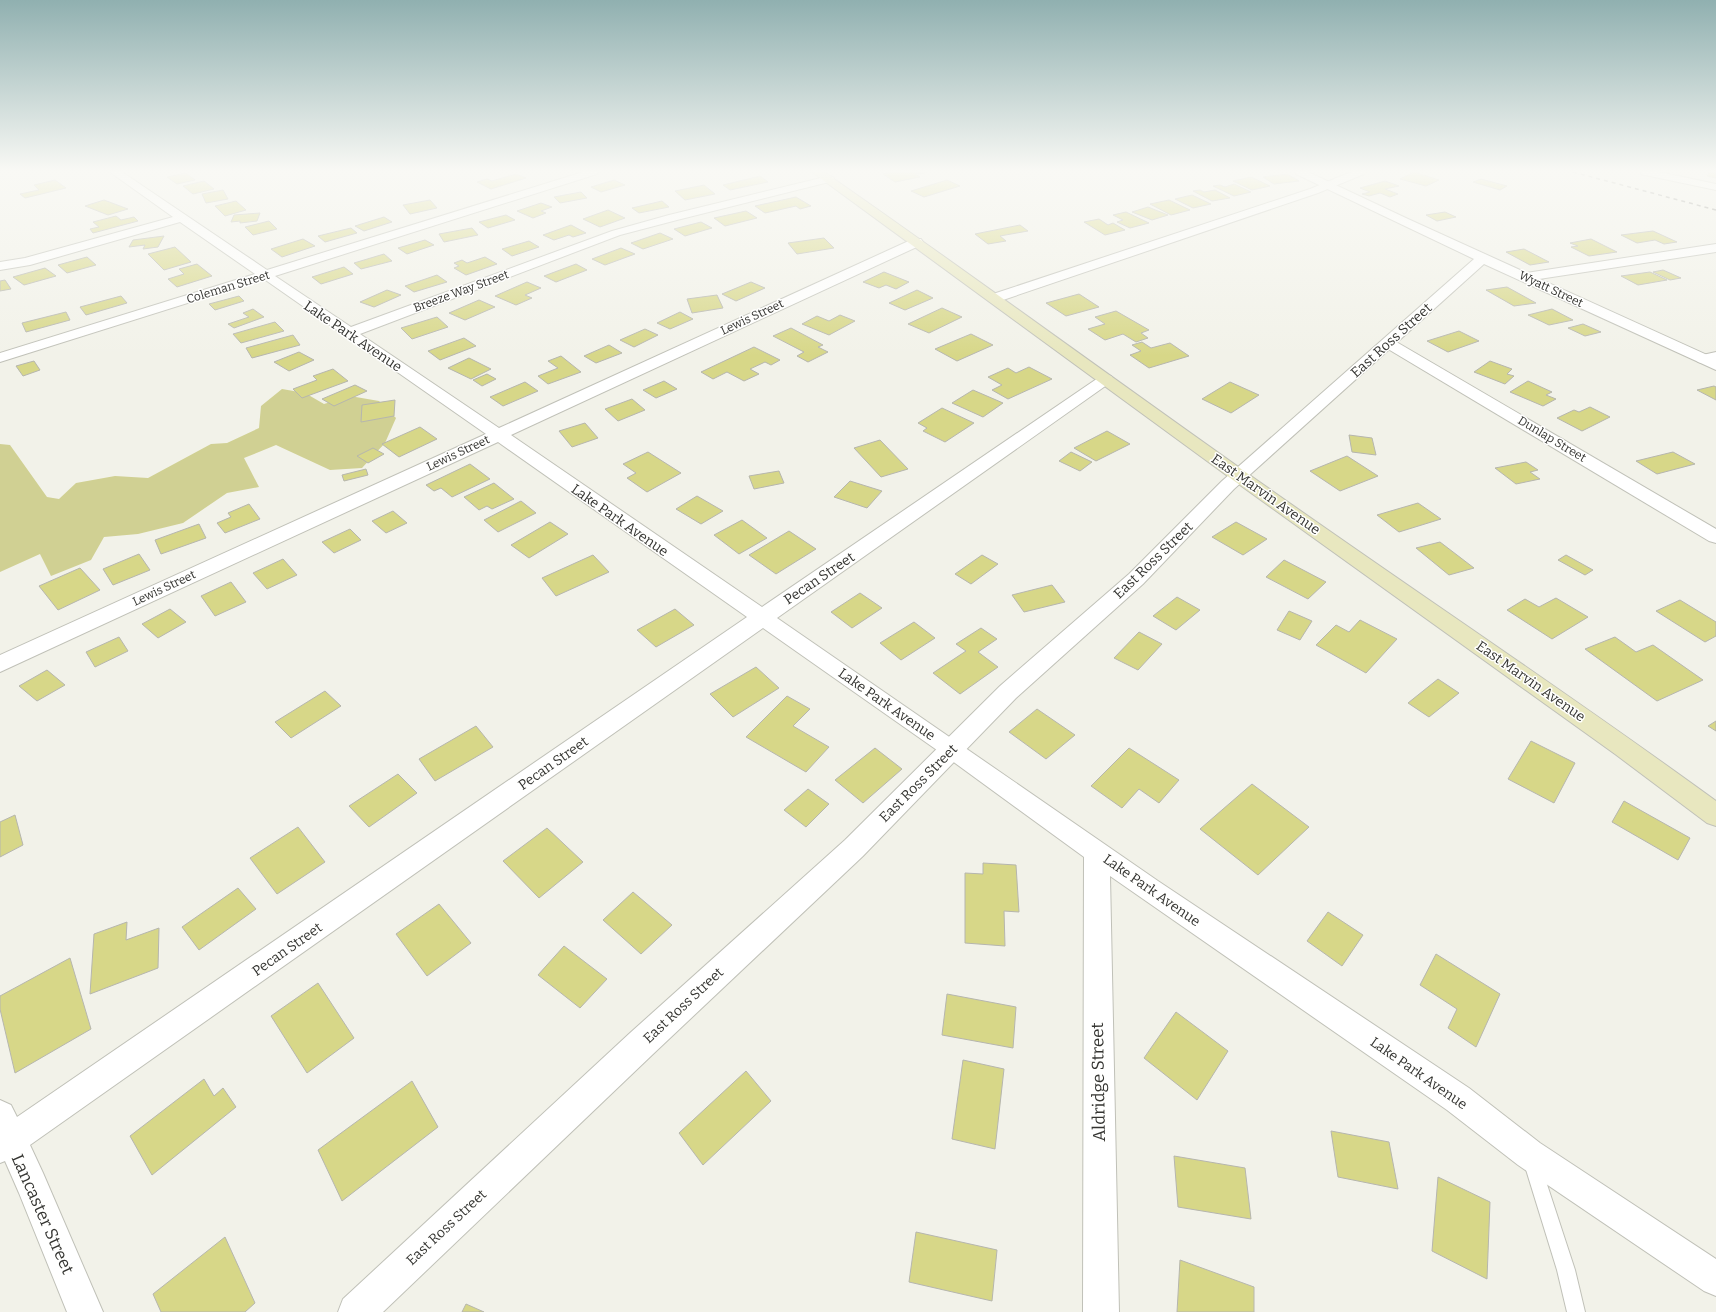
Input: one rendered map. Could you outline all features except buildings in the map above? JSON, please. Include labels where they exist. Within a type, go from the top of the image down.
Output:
[{"type":"main road","name":"East Marvin Avenue","points":[[904,233],[1239,476],[1624,747],[1716,815]]},
{"type":"street","points":[[0,266],[26,262],[128,233]]},
{"type":"street","name":"Lake Park Avenue","points":[[204,233],[762,617],[952,749],[1149,889],[1458,1099],[1529,1154],[1716,1279]]},
{"type":"street","name":"Coleman Street","points":[[0,358],[397,233]]},
{"type":"street","name":"Breeze Way Street","points":[[349,333],[615,233]]},
{"type":"street","points":[[995,298],[1186,233]]},
{"type":"street","name":"Wyatt Street","points":[[1430,233],[1526,278],[1712,360]]},
{"type":"street","name":"Lewis Street","points":[[0,664],[916,242]]},
{"type":"street","points":[[1526,278],[1716,248]]},
{"type":"street","name":"East Ross Street","points":[[356,1312],[641,1044],[854,848],[1008,692],[1136,578],[1239,476],[1483,258]]},
{"type":"street","name":"Dunlap Street","points":[[1388,343],[1716,537]]},
{"type":"street","name":"Pecan Street","points":[[4,1135],[829,572],[1106,379]]},
{"type":"street","name":"Aldridge Street","points":[[1097,851],[1101,1312]]},
{"type":"street","name":"Lancaster Street","points":[[4,1135],[32,1184],[85,1312]]},
{"type":"lane","points":[[1529,1154],[1566,1270],[1576,1312]]},
{"type":"green space","points":[[282,389],[305,393],[324,404],[350,396],[379,401],[396,418],[385,443],[362,468],[330,470],[276,445],[244,458],[259,487],[227,493],[183,523],[138,534],[104,537],[91,560],[51,576],[40,554],[0,572],[0,444],[10,445],[47,497],[59,499],[76,483],[115,476],[148,478],[211,444],[227,443],[259,428],[261,406]]}]
